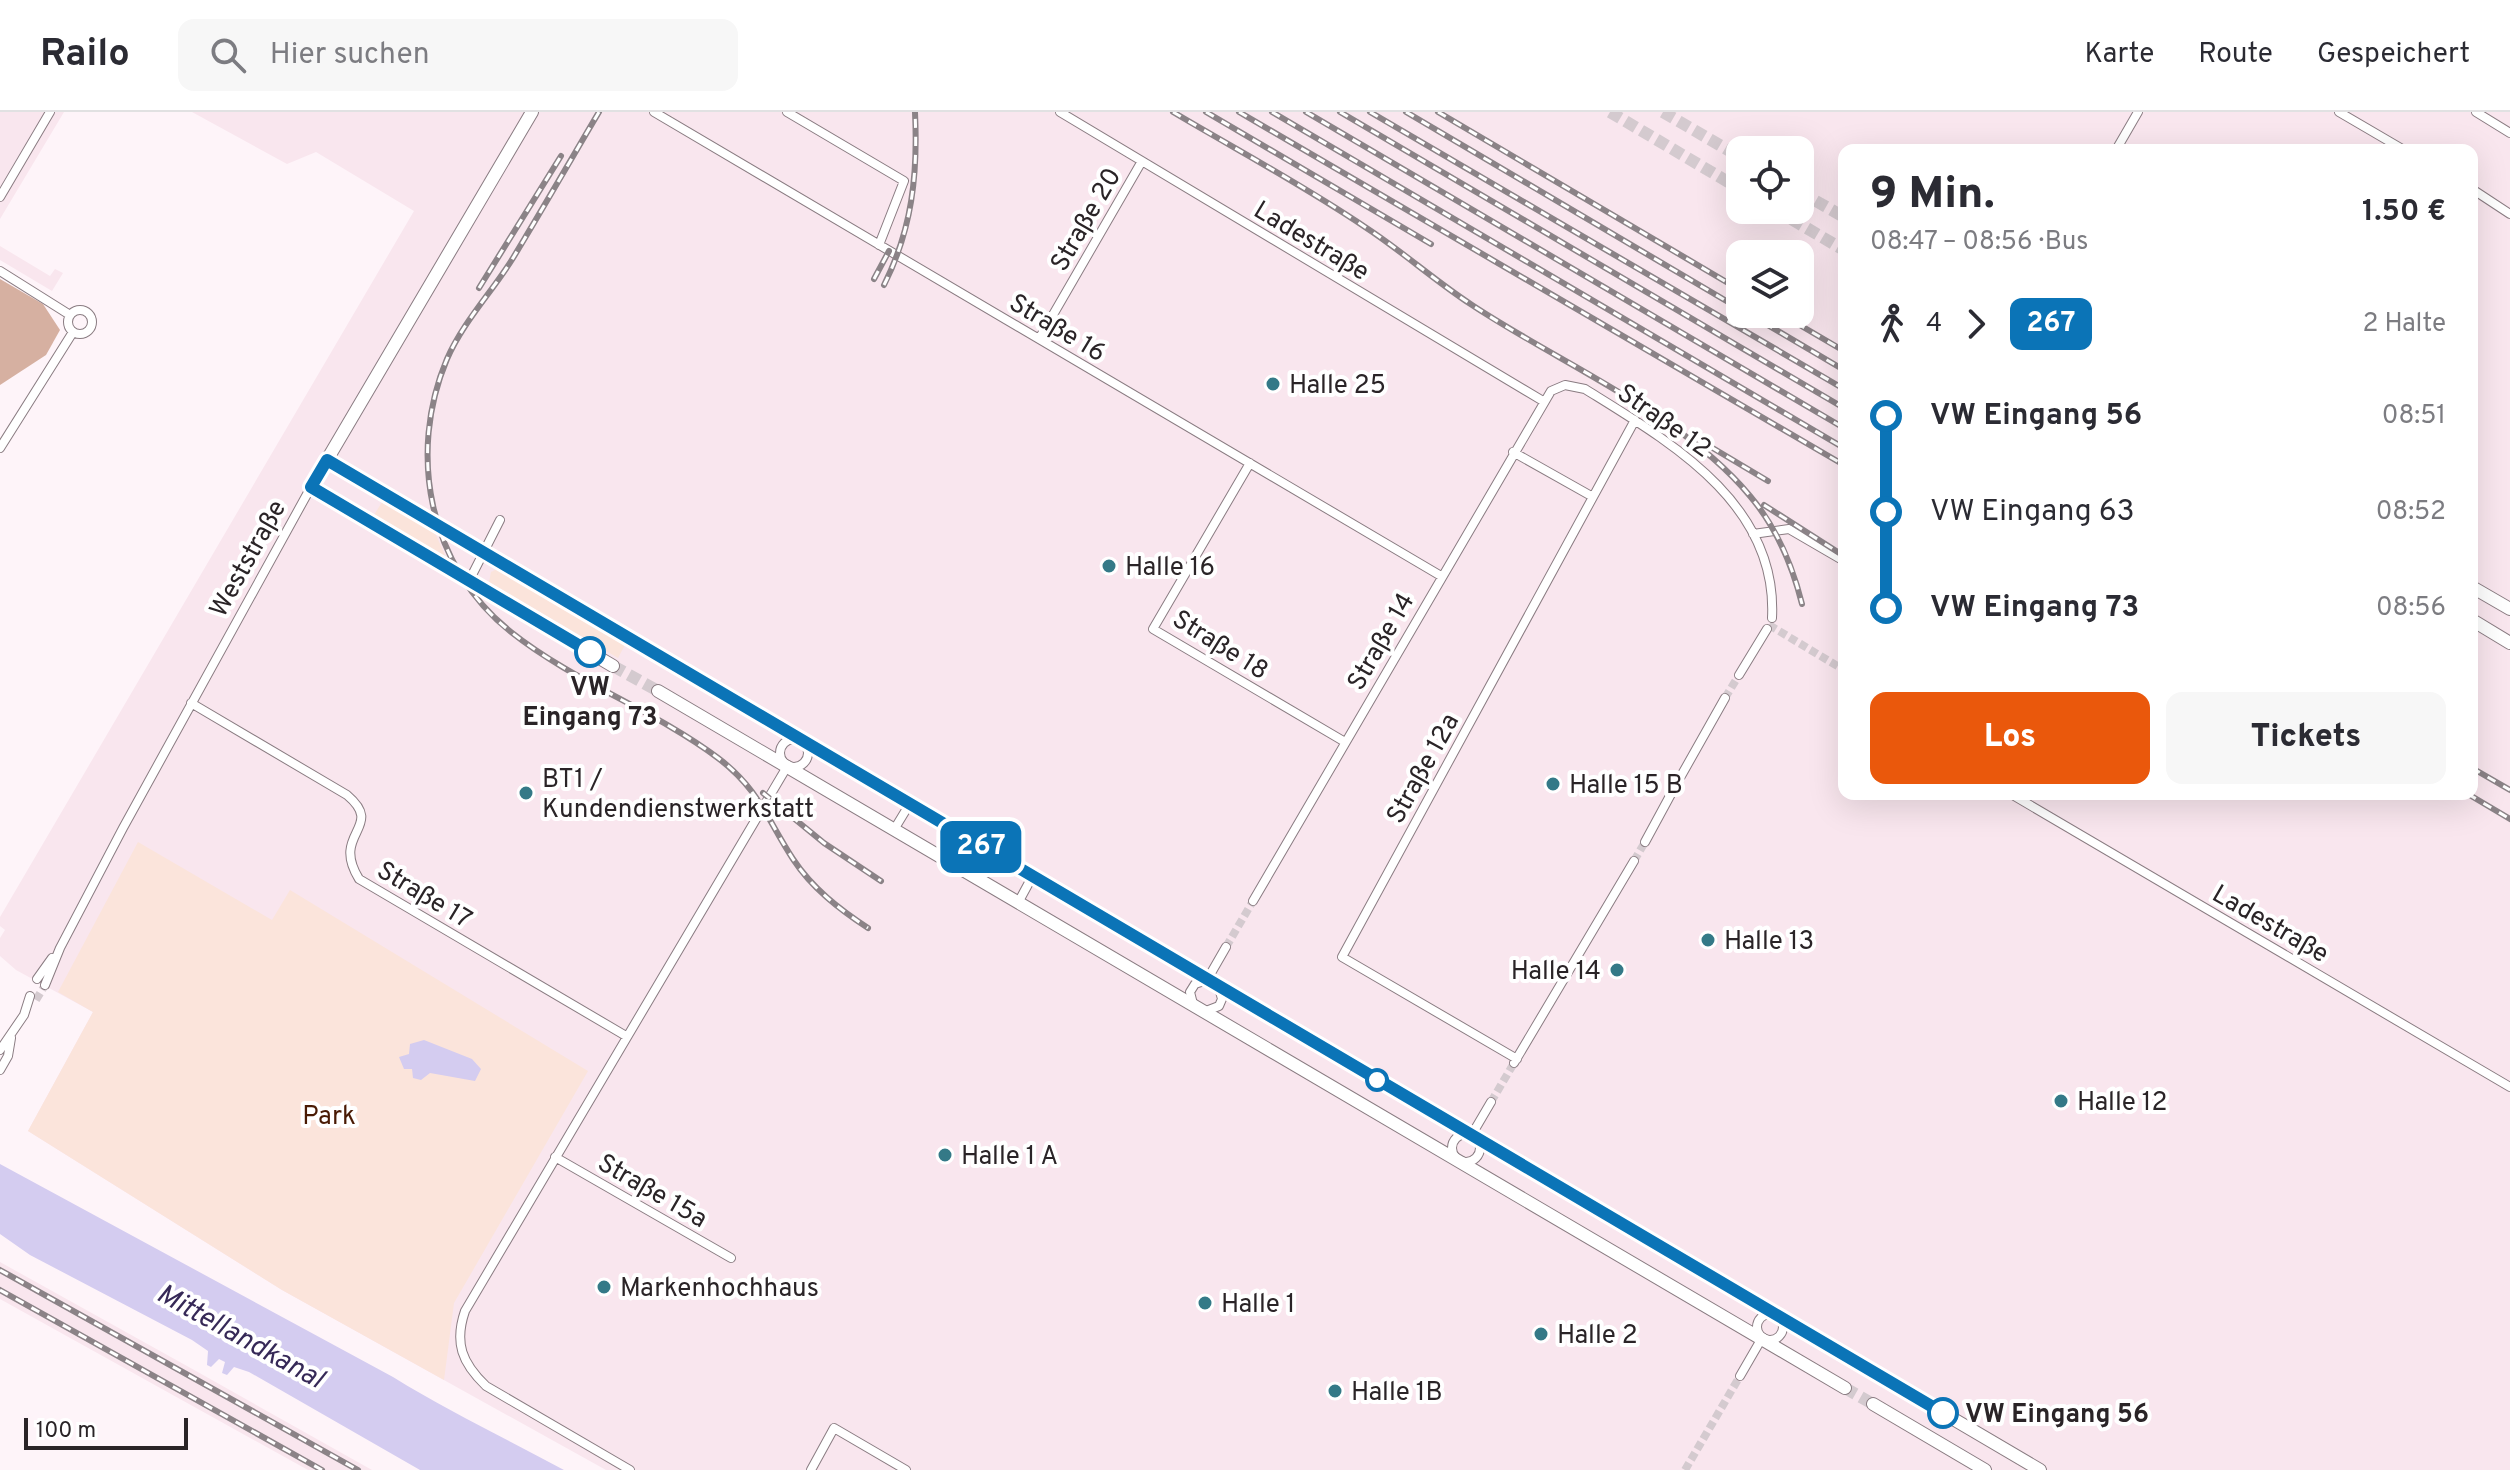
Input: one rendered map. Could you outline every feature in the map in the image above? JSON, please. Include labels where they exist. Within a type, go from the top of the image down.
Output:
[{"type":"street","points":[[0,197],[50,112]]},
{"type":"street","name":"Weststraße","points":[[45,985],[60,948],[311,487],[532,112]]},
{"type":"street","name":"Straße 16","points":[[654,112],[1441,576]]},
{"type":"street","points":[[672,123],[678,112]]},
{"type":"street","points":[[787,112],[904,181],[879,245]]},
{"type":"street","name":"Ladestraße","points":[[1060,112],[1543,401]]},
{"type":"street","points":[[2119,144],[2138,112]]},
{"type":"street","points":[[2339,112],[2394,144]]},
{"type":"street","points":[[2476,112],[2510,133]]},
{"type":"street","name":"Straße 20","points":[[1039,339],[1142,161]]},
{"type":"street","points":[[2478,193],[2510,214]]},
{"type":"street","points":[[0,271],[70,315]]},
{"type":"street","points":[[83,310],[92,320],[86,333],[73,332],[68,326],[70,315],[83,310]]},
{"type":"street","points":[[0,448],[73,332]]},
{"type":"street","name":"Straße 12","points":[[1543,401],[1551,391],[1565,385],[1585,389],[1692,459],[1736,505],[1753,534],[1768,568],[1772,618]]},
{"type":"street","name":"Straße 14","points":[[1253,901],[1543,401]]},
{"type":"street","name":"Straße 12a","points":[[1634,861],[1516,1061],[1342,957],[1635,420]]},
{"type":"street","points":[[1513,452],[1593,497]]},
{"type":"street","points":[[327,460],[629,639]]},
{"type":"street","name":"Straße 18","points":[[1250,463],[1153,629],[1345,742]]},
{"type":"street","points":[[311,487],[613,666]]},
{"type":"street","points":[[469,581],[500,520]]},
{"type":"street","points":[[1753,534],[1789,529],[1838,558]]},
{"type":"street","points":[[2478,590],[2510,609]]},
{"type":"street","points":[[2478,624],[2510,643]]},
{"type":"street","points":[[1739,675],[1767,629]]},
{"type":"street","points":[[672,665],[1859,1364]]},
{"type":"street","points":[[658,691],[1845,1388]]},
{"type":"street","points":[[1681,776],[1725,698]]},
{"type":"street","name":"Straße 17","points":[[191,703],[347,795],[361,808],[363,820],[348,847],[349,863],[359,879],[626,1036]]},
{"type":"street","points":[[790,739],[799,740],[807,749],[806,759],[797,766],[788,765],[780,756],[782,745],[790,739]]},
{"type":"street","points":[[630,1470],[486,1386],[469,1370],[460,1349],[459,1329],[465,1311],[788,765]]},
{"type":"street","points":[[1645,842],[1671,794]]},
{"type":"street","name":"Ladestraße","points":[[2021,800],[2510,1087]]},
{"type":"street","points":[[895,828],[909,805]]},
{"type":"street","points":[[1019,901],[1032,877]]},
{"type":"street","points":[[1193,1004],[1190,992],[1195,984],[1207,980],[1226,947]]},
{"type":"street","name":"Weststraße","points":[[37,979],[60,948]]},
{"type":"street","points":[[1206,1011],[1214,1011],[1219,1006],[1219,988]]},
{"type":"street","points":[[0,1050],[33,998]]},
{"type":"street","points":[[0,1070],[8,1056],[11,1037]]},
{"type":"street","points":[[1471,1136],[1491,1102]]},
{"type":"street","points":[[1461,1134],[1471,1136],[1480,1144],[1479,1155],[1468,1162],[1458,1159],[1451,1151],[1454,1140],[1461,1134]]},
{"type":"street","name":"Straße 15a","points":[[555,1157],[731,1258]]},
{"type":"street","points":[[1769,1313],[1777,1315],[1783,1324],[1781,1335],[1772,1340],[1762,1338],[1756,1330],[1758,1320],[1769,1313]]},
{"type":"street","points":[[1740,1376],[1762,1338]]},
{"type":"street","points":[[1887,1380],[2040,1470]]},
{"type":"street","points":[[1873,1404],[1985,1470]]},
{"type":"street","points":[[811,1470],[834,1428],[906,1470]]},
{"type":"shaded area","points":[[0,112],[64,112],[0,219]]},
{"type":"shaded area","points":[[192,112],[2510,112],[2510,1470],[606,1470],[282,1290],[28,1131],[93,1012],[16,970],[0,956],[0,938],[5,930],[0,926],[0,917],[414,211],[316,152],[287,164]]},
{"type":"shaded area","points":[[0,246],[50,276],[55,269],[63,273],[52,291],[0,260]]},
{"type":"shaded area","points":[[0,279],[43,304],[60,330],[46,355],[0,385]]},
{"type":"shaded area","points":[[0,1262],[372,1470],[308,1470],[0,1299]]},
{"type":"green space","points":[[382,502],[435,533],[446,557],[374,515]]},
{"type":"green space","points":[[497,569],[625,645],[618,658],[489,582],[491,572]]},
{"type":"green space","name":"Park","points":[[138,842],[272,920],[290,890],[588,1071],[454,1303],[444,1380],[282,1290],[28,1131],[93,1012],[58,992]]},
{"type":"water","points":[[424,1040],[472,1059],[481,1069],[475,1081],[430,1073],[421,1080],[413,1078],[412,1069],[404,1069],[399,1057],[409,1054],[410,1044]]},
{"type":"water","name":"Mittellandkanal","points":[[0,1164],[564,1470],[420,1470],[249,1372],[234,1367],[227,1375],[222,1373],[225,1362],[219,1359],[211,1367],[207,1365],[208,1351],[192,1340],[30,1255],[0,1234]]},
{"type":"tunnel","points":[[1610,112],[1726,181]]},
{"type":"tunnel","points":[[1663,112],[1726,149]]},
{"type":"tunnel","points":[[1814,200],[1838,214]]},
{"type":"tunnel","points":[[1800,224],[1838,246]]},
{"type":"tunnel","points":[[1769,625],[1838,666]]},
{"type":"tunnel","points":[[629,639],[672,665]]},
{"type":"tunnel","points":[[613,666],[658,691]]},
{"type":"tunnel","points":[[1725,698],[1739,675]]},
{"type":"tunnel","points":[[1671,794],[1681,776]]},
{"type":"tunnel","points":[[1634,861],[1645,842]]},
{"type":"tunnel","points":[[1226,947],[1253,901]]},
{"type":"tunnel","points":[[36,1000],[45,985]]},
{"type":"tunnel","points":[[1491,1102],[1514,1063]]},
{"type":"tunnel","points":[[1859,1364],[1887,1380]]},
{"type":"tunnel","points":[[1685,1470],[1740,1376]]},
{"type":"tunnel","points":[[1845,1388],[1873,1404]]},
{"type":"railway","points":[[599,112],[513,258],[461,332],[447,359],[435,395],[429,433],[428,470],[433,507],[444,542],[461,575],[483,606],[511,632],[561,666],[668,725],[732,770],[753,793],[793,859],[817,889],[868,928]]},
{"type":"railway","points":[[884,285],[901,243],[911,201],[915,112]]},
{"type":"railway","points":[[1173,112],[1342,212],[1472,305],[1619,392],[1690,440],[1722,467],[1760,508],[1782,547],[1802,604]]},
{"type":"railway","points":[[1206,112],[1431,244]]},
{"type":"railway","points":[[1239,112],[1838,461]]},
{"type":"railway","points":[[1272,112],[1838,444]]},
{"type":"railway","points":[[1306,112],[1838,424]]},
{"type":"railway","points":[[1340,112],[1838,404]]},
{"type":"railway","points":[[1370,112],[1838,385]]},
{"type":"railway","points":[[1406,112],[1726,301]]},
{"type":"railway","points":[[1438,112],[1726,282]]},
{"type":"railway","points":[[479,288],[561,156]]},
{"type":"railway","points":[[874,279],[889,251]]},
{"type":"railway","points":[[1773,328],[1838,366]]},
{"type":"railway","points":[[1805,328],[1838,347]]},
{"type":"railway","points":[[1711,447],[1768,481]]},
{"type":"railway","points":[[1764,505],[1838,552]]},
{"type":"railway","points":[[2478,771],[2510,790]]},
{"type":"railway","points":[[763,793],[824,843],[881,881]]},
{"type":"railway","points":[[2478,800],[2510,819]]},
{"type":"railway","points":[[0,1270],[358,1470]]},
{"type":"railway","points":[[0,1290],[322,1470]]},
{"type":"bus line","name":"267","points":[[590,652],[311,487],[327,460],[1943,1413]]},
{"type":"place","name":"Halle 25","points":[[1273,384]]},
{"type":"place","name":"Halle 16","points":[[1109,566]]},
{"type":"place","name":"VW Eingang 73","points":[[590,652]]},
{"type":"place","name":"Halle 15 B","points":[[1553,784]]},
{"type":"place","name":"BT1 / Kundendienstwerkstatt","points":[[526,793]]},
{"type":"place","name":"Halle 13","points":[[1708,940]]},
{"type":"place","name":"Halle 14","points":[[1617,970]]},
{"type":"place","name":"Halle 12","points":[[2061,1101]]},
{"type":"place","name":"Halle 1 A","points":[[945,1155]]},
{"type":"place","name":"Markenhochhaus","points":[[604,1287]]},
{"type":"place","name":"Halle 1","points":[[1205,1303]]},
{"type":"place","name":"Halle 2","points":[[1541,1334]]},
{"type":"place","name":"Halle 1B","points":[[1335,1391]]},
{"type":"place","name":"VW Eingang 56","points":[[1943,1413]]}]
